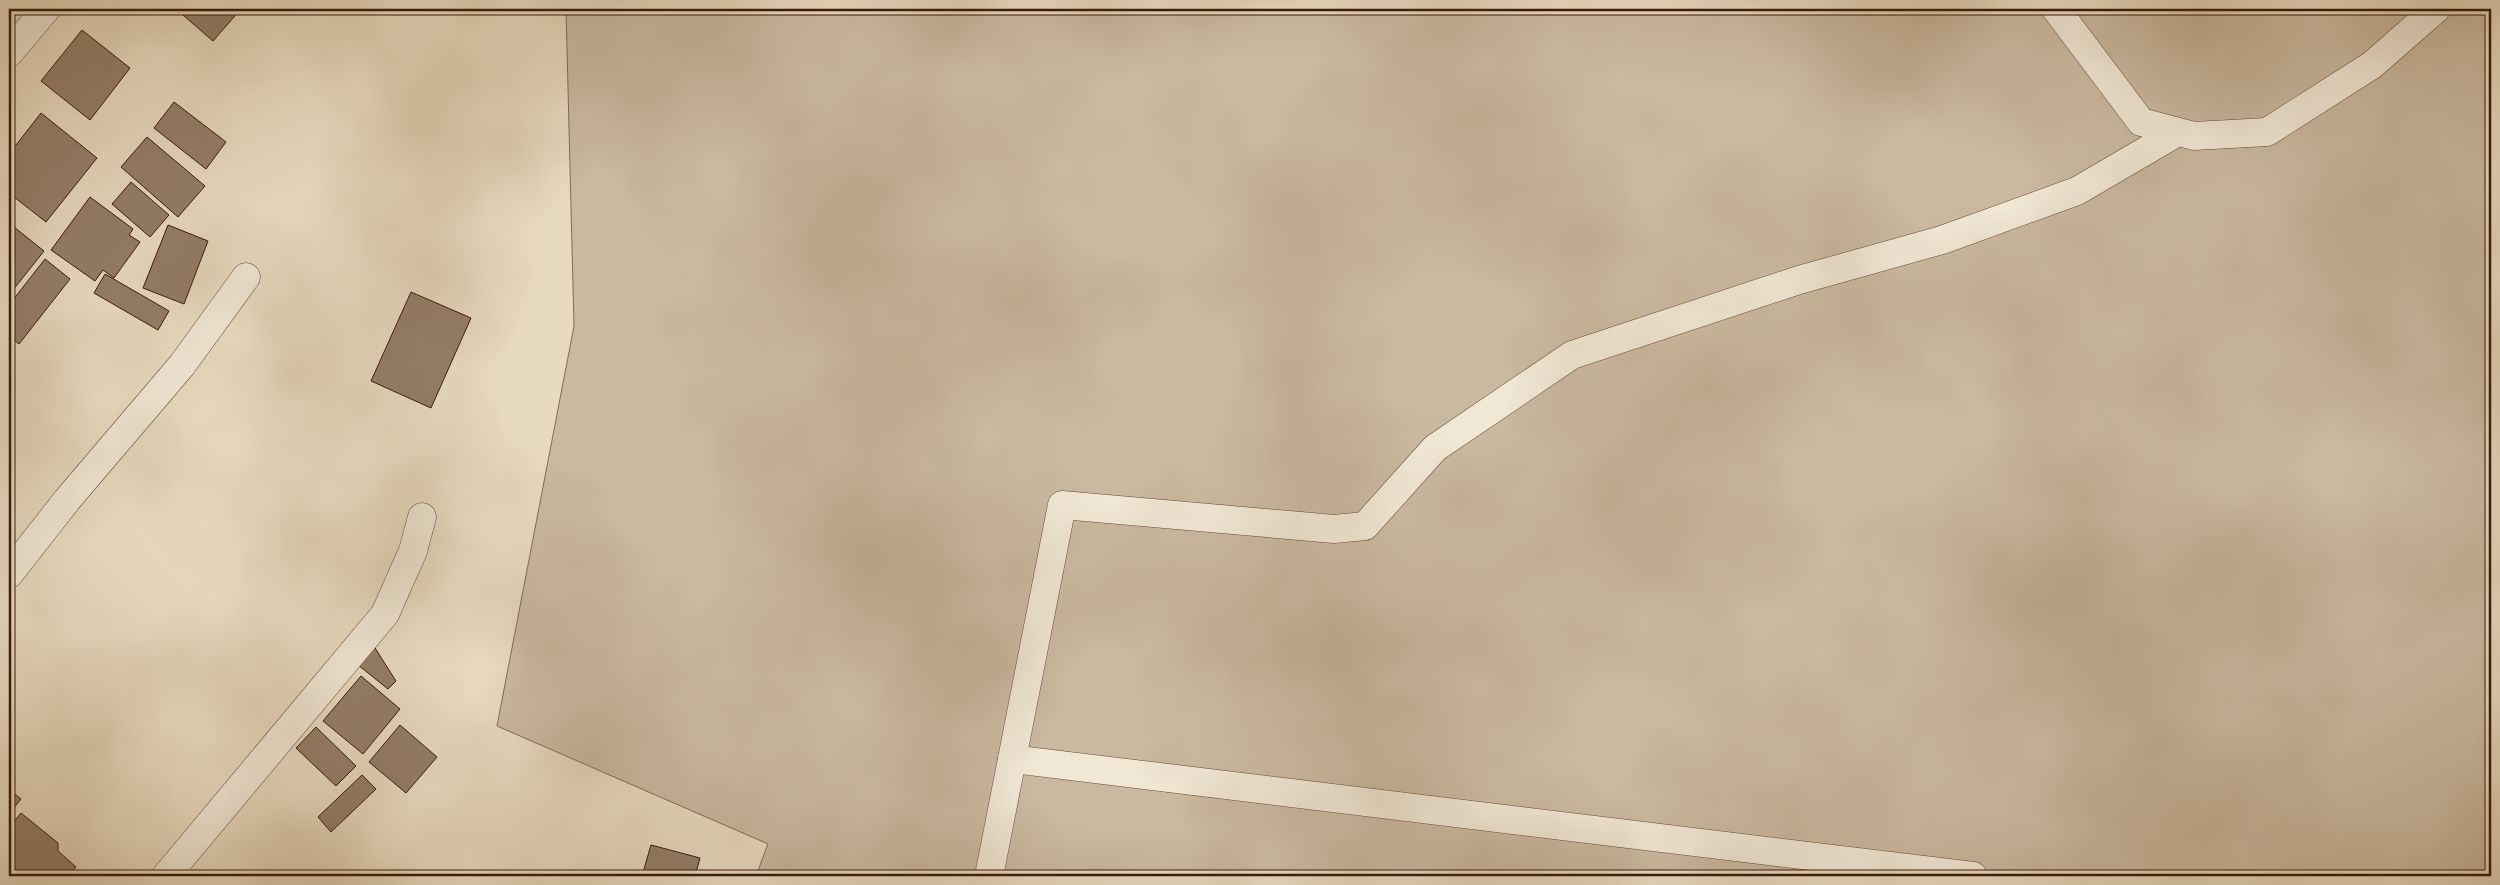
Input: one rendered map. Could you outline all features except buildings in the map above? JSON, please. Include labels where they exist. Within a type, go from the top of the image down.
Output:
[{"type":"street","points":[[9,53],[46,9]]},
{"type":"street","points":[[2056,9],[2141,122],[2194,136],[2268,132],[2372,64],[2436,9]]},
{"type":"street","points":[[989,876],[1062,505],[1334,529],[1365,526],[1435,448],[1572,355],[1799,280],[1942,240],[2077,191],[2178,132]]},
{"type":"street","points":[[9,574],[67,500],[182,365],[246,277]]},
{"type":"street","points":[[166,876],[385,614],[412,551],[422,517]]},
{"type":"street","points":[[1012,759],[1973,876]]},
{"type":"shaded area","points":[[566,9],[2491,9],[2491,876],[756,876],[768,844],[497,726],[574,326]]}]
